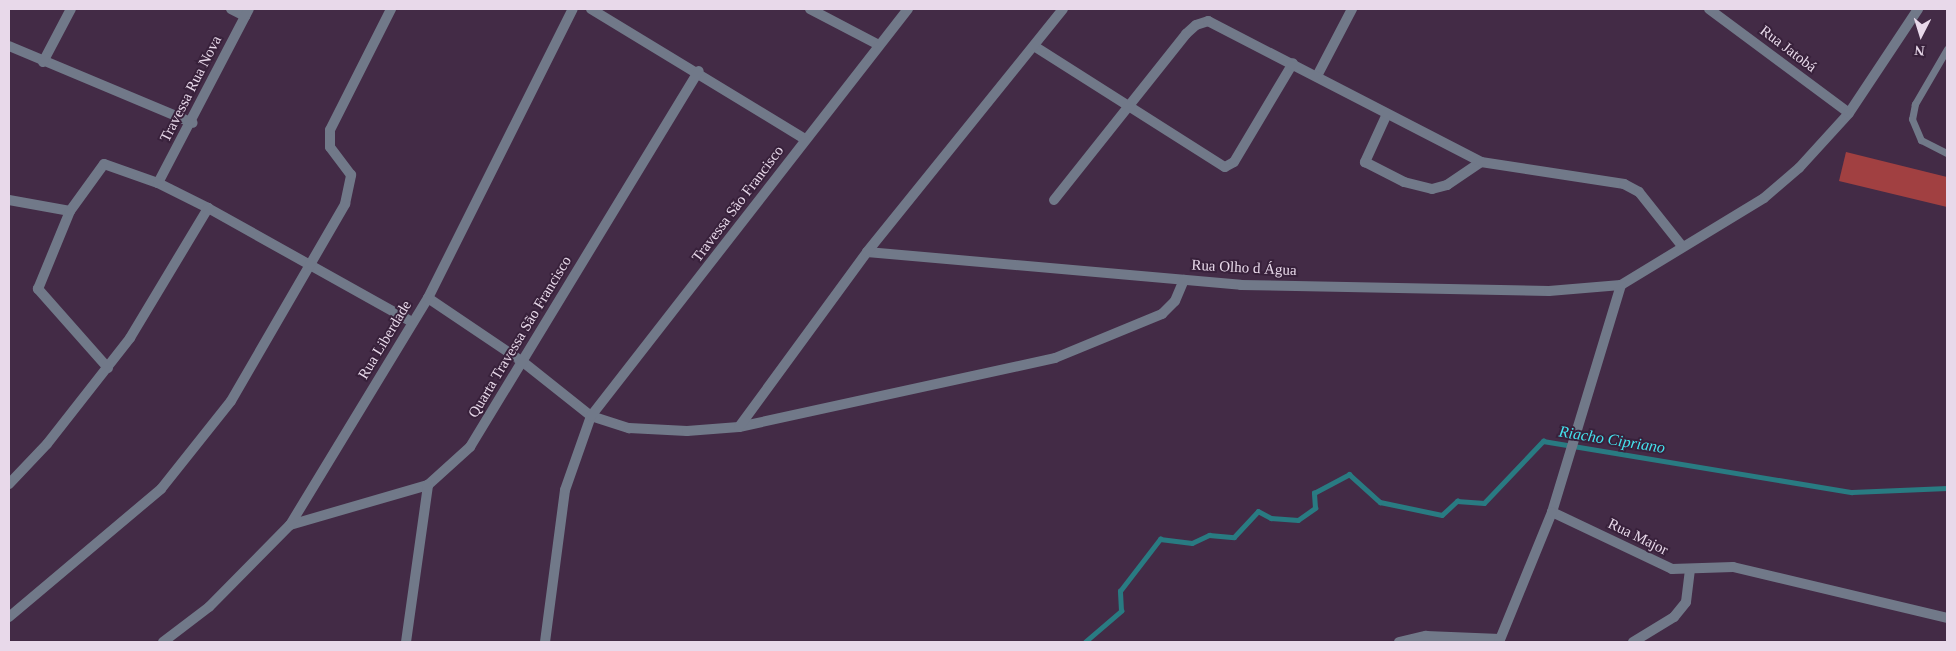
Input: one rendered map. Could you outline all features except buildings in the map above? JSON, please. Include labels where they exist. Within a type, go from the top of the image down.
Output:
[{"type":"street","points":[[43,62],[71,9]]},
{"type":"street","points":[[231,9],[247,12]]},
{"type":"street","points":[[9,617],[161,489],[232,401],[314,264],[352,182],[330,146],[330,130],[391,9]]},
{"type":"street","name":"Rua Liberdade","points":[[163,642],[209,607],[290,525],[428,298],[573,9]]},
{"type":"street","points":[[591,9],[699,71],[805,139]]},
{"type":"street","points":[[810,9],[879,45]]},
{"type":"street","name":"Travessa São Francisco","points":[[545,642],[565,490],[591,416],[908,9]]},
{"type":"street","points":[[739,427],[867,252],[1063,9]]},
{"type":"street","points":[[1317,76],[1352,9]]},
{"type":"street","name":"Rua Jatobá","points":[[1709,9],[1849,113]]},
{"type":"street","points":[[1399,642],[1426,636],[1499,640],[1552,512],[1620,285],[1781,185],[1849,113],[1918,9]]},
{"type":"street","name":"Travessa Rua Nova","points":[[158,183],[193,124],[247,12]]},
{"type":"street","points":[[1054,200],[1126,108],[1201,22],[1217,24],[1317,76],[1386,116],[1481,162],[1624,184],[1639,192],[1682,246]]},
{"type":"street","points":[[9,46],[193,124]]},
{"type":"street","points":[[1034,46],[1126,108],[1228,167],[1293,63]]},
{"type":"street","name":"Quarta Travessa São Francisco","points":[[290,525],[428,484],[470,447],[699,71]]},
{"type":"street","points":[[1386,116],[1365,162],[1404,182],[1432,189],[1447,185],[1481,162]]},
{"type":"street","points":[[108,368],[38,289],[70,211],[104,164],[158,183],[208,208],[314,264],[412,322]]},
{"type":"street","points":[[9,200],[70,211]]},
{"type":"street","points":[[9,484],[108,368],[208,208]]},
{"type":"street","name":"Rua Olho d Água","points":[[867,252],[1184,280],[1506,291],[1620,285]]},
{"type":"street","points":[[428,298],[523,362],[591,416],[653,431],[739,427],[1055,358],[1162,314],[1175,301],[1184,280]]},
{"type":"street","points":[[406,642],[428,484]]},
{"type":"street","name":"Rua Major","points":[[1552,512],[1574,526],[1611,538],[1657,565],[1690,570],[1733,567],[1947,618]]},
{"type":"street","points":[[1633,642],[1674,616],[1686,602],[1690,570]]},
{"type":"lane","points":[[1947,49],[1915,104],[1912,119],[1921,140],[1947,153]]},
{"type":"waterway","name":"Riacho Cipriano","points":[[1085,642],[1121,611],[1120,591],[1160,539],[1192,543],[1209,535],[1234,537],[1258,511],[1271,518],[1298,520],[1315,508],[1314,493],[1349,474],[1380,502],[1442,515],[1457,501],[1484,503],[1543,441],[1852,492],[1947,488]]}]
